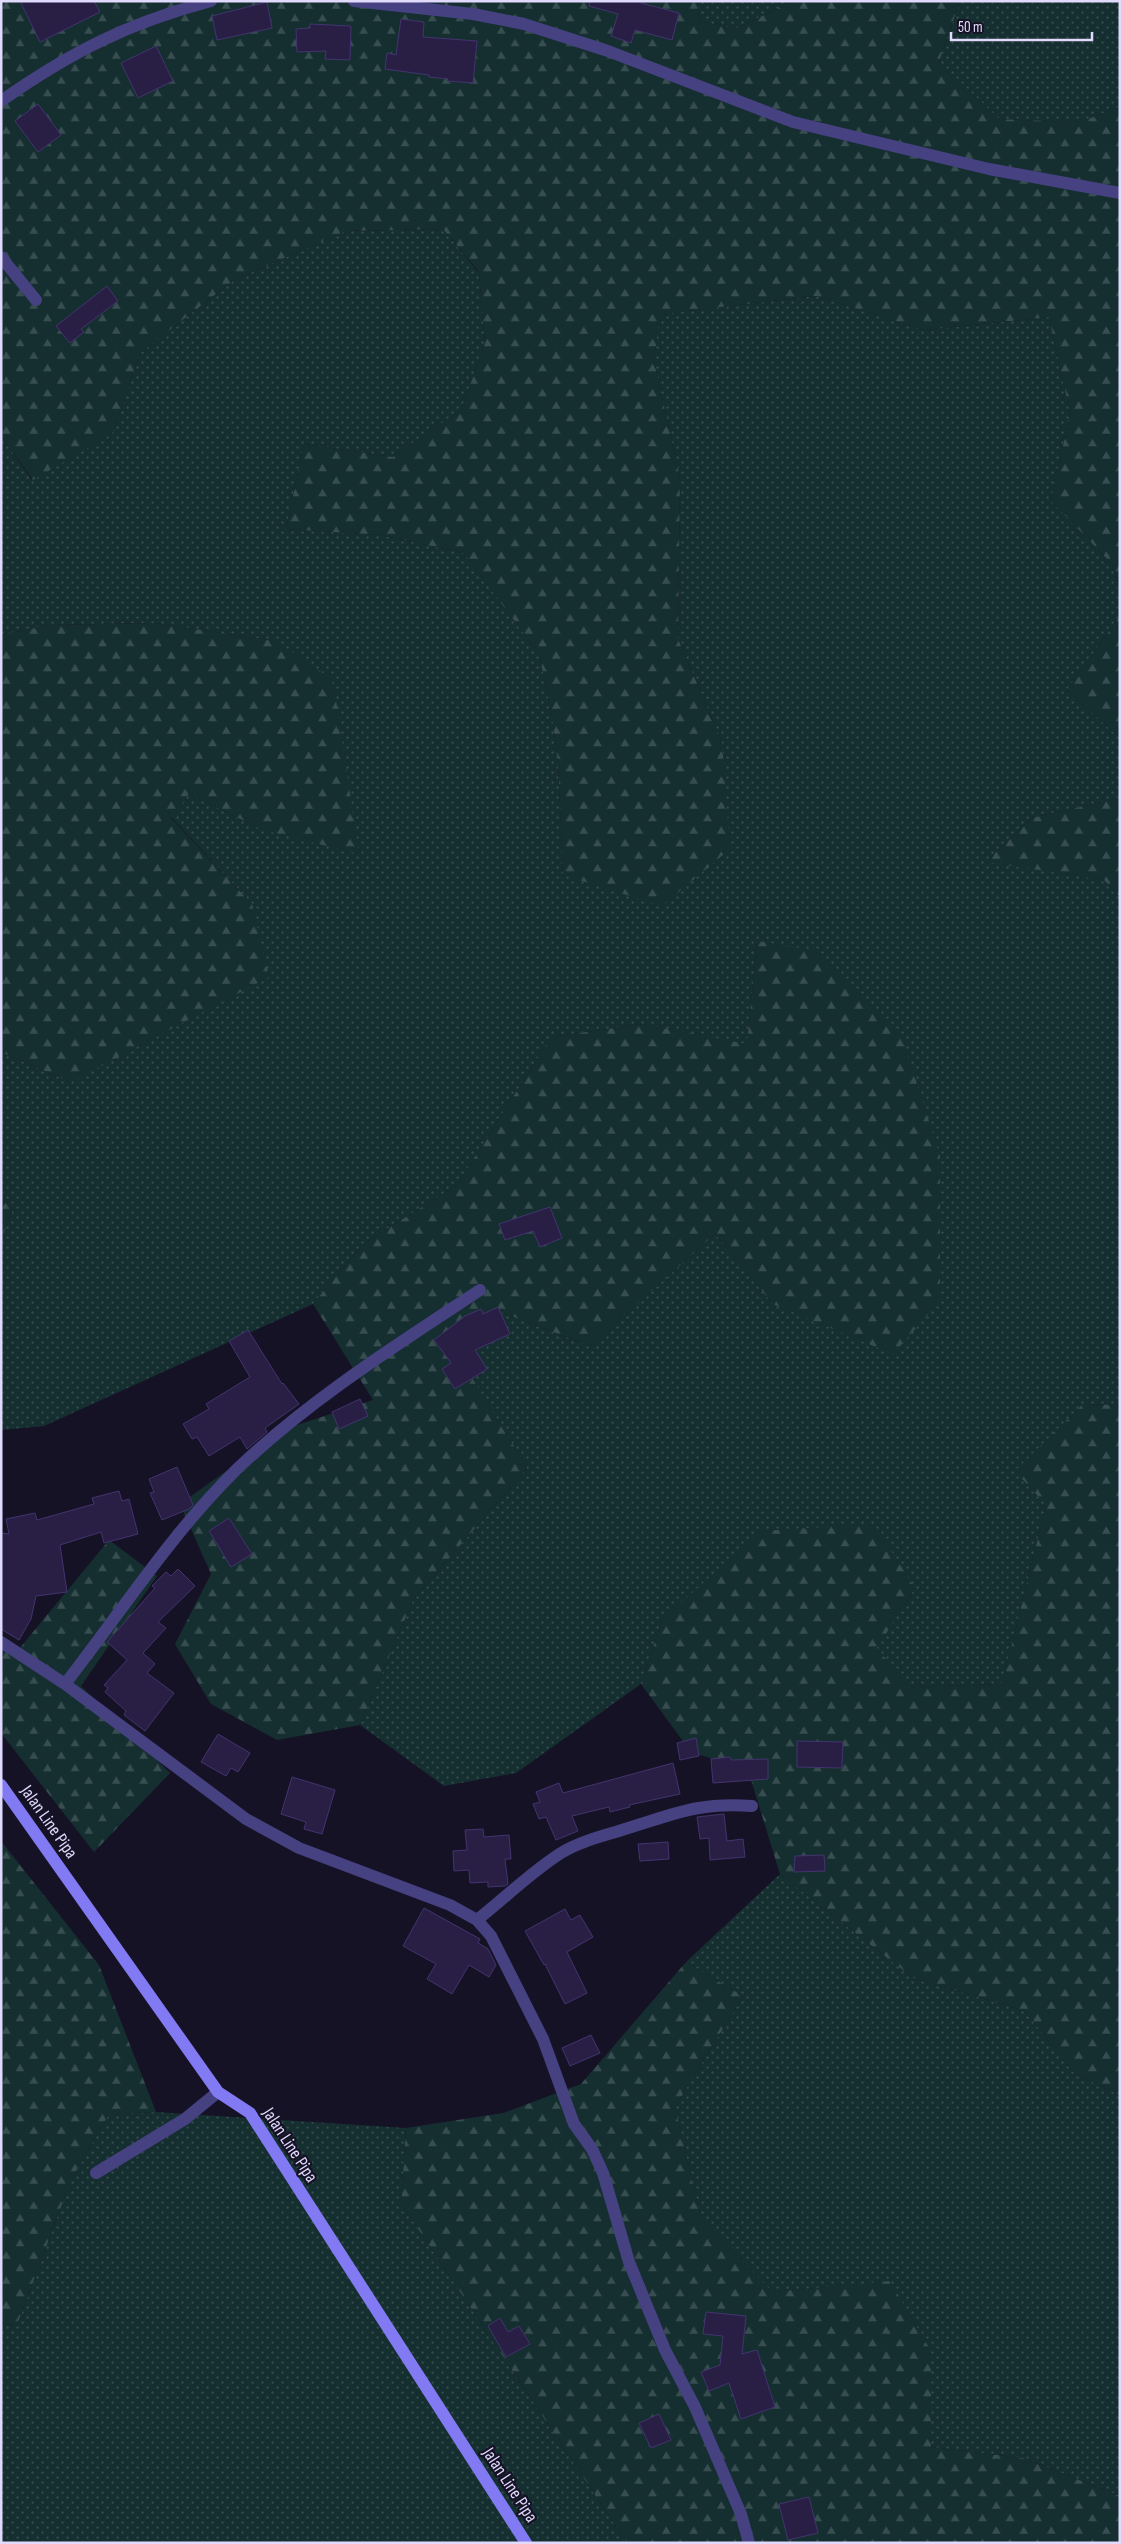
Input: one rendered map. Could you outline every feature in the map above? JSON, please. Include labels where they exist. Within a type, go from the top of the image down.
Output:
[{"type":"main road","name":"Jalan Line Pipa","points":[[1,1785],[218,2092],[250,2113],[526,2543]]},
{"type":"street","points":[[1,100],[50,67],[120,31],[162,14],[211,1]]},
{"type":"street","points":[[354,1],[473,14],[524,24],[608,51],[793,122],[989,169],[1120,193]]},
{"type":"street","points":[[1,257],[36,300]]},
{"type":"street","points":[[65,1684],[156,1562],[236,1470],[287,1425],[353,1374],[480,1290]]},
{"type":"street","points":[[1,1642],[65,1684],[246,1819],[299,1848],[450,1905],[477,1920],[492,1936],[508,1964],[543,2039],[574,2124],[592,2149],[603,2173],[629,2262],[668,2358],[695,2407],[741,2514],[749,2543]]},
{"type":"street","points":[[477,1920],[544,1864],[563,1851],[586,1841],[695,1807],[716,1804],[752,1806]]},
{"type":"street","points":[[96,2173],[184,2119],[218,2092]]},
{"type":"green space","points":[[1,1],[697,1],[699,21],[735,29],[793,1],[960,1],[939,62],[999,119],[1080,122],[1120,107],[1120,599],[1114,566],[1051,501],[1070,413],[1049,317],[924,330],[816,296],[660,314],[654,361],[680,478],[678,639],[722,742],[730,849],[662,906],[563,875],[558,763],[552,716],[539,654],[464,553],[380,535],[286,529],[304,444],[393,457],[461,410],[485,343],[479,272],[443,229],[346,231],[234,280],[140,353],[113,433],[33,480],[1,436]]},
{"type":"green space","points":[[697,1],[793,1],[735,29],[699,21]]},
{"type":"green space","points":[[960,1],[1120,1],[1120,107],[1080,122],[999,119],[939,62]]},
{"type":"green space","points":[[443,229],[479,273],[485,343],[461,410],[393,457],[304,444],[286,529],[380,535],[464,553],[539,654],[552,716],[558,763],[563,875],[722,742],[678,639],[680,478],[654,361],[659,314],[816,296],[924,330],[1049,317],[1070,413],[1051,501],[1114,566],[1120,599],[1120,616],[1067,690],[1120,738],[1120,798],[1031,818],[987,861],[1104,880],[1120,897],[1120,1405],[1083,1404],[1046,1505],[1002,1684],[908,1687],[876,1648],[915,1588],[662,1620],[641,1684],[516,1773],[444,1786],[360,1725],[413,1600],[527,1468],[444,1333],[501,1312],[590,1346],[715,1234],[773,1304],[757,941],[747,1045],[642,1024],[551,1037],[457,1185],[363,1244],[313,1304],[44,1426],[1,1430],[1,1240],[12,1212],[1,1197],[1,1052],[71,1082],[252,904],[171,817],[189,794],[263,830],[276,641],[154,623],[49,625],[1,635],[1,436],[32,480],[113,433],[140,353],[234,280],[346,231]]},
{"type":"green space","points":[[1120,616],[1120,738],[1067,690]]},
{"type":"green space","points":[[154,623],[276,641],[333,680],[359,854],[263,830],[189,794],[171,818],[252,904],[269,977],[71,1082],[1,1052],[1,635],[49,625]]},
{"type":"green space","points":[[1120,798],[1120,897],[1104,880],[986,862],[1031,818]]},
{"type":"green space","points":[[757,941],[817,951],[901,1034],[940,1156],[940,1301],[893,1354],[773,1304],[715,1234],[590,1346],[501,1312],[444,1332],[527,1468],[413,1600],[360,1725],[277,1740],[211,1704],[175,1644],[211,1574],[180,1504],[285,1429],[373,1400],[313,1304],[363,1244],[457,1185],[551,1037],[642,1024],[747,1044]]},
{"type":"green space","points":[[1,1197],[12,1212],[1,1240]]},
{"type":"green space","points":[[1083,1404],[1120,1405],[1120,2095],[1075,2074],[1025,2011],[913,1978],[780,1874],[748,1770],[691,1752],[641,1684],[662,1620],[761,1531],[874,1524],[915,1588],[877,1648],[908,1687],[1002,1684],[1046,1505],[1015,1471]]},
{"type":"green space","points":[[109,1540],[157,1576],[81,1686],[170,1773],[94,1852],[1,1733],[1,1639],[19,1649]]},
{"type":"green space","points":[[1,1841],[99,1965],[156,2112],[109,2114],[71,2180],[17,2325],[1,2324]]},
{"type":"green space","points":[[780,1874],[913,1978],[1025,2011],[1075,2074],[1120,2095],[1120,2496],[1023,2458],[931,2447],[931,2351],[890,2282],[772,2292],[701,2219],[675,2107],[743,1996],[686,1962]]},
{"type":"green space","points":[[686,1962],[743,1996],[675,2107],[701,2219],[772,2292],[890,2281],[931,2351],[931,2447],[1023,2458],[1120,2496],[1120,2543],[627,2543],[401,2203],[406,2128],[503,2113],[581,2084]]},
{"type":"green space","points":[[156,2112],[406,2128],[401,2203],[627,2543],[1,2543],[1,2324],[17,2325],[71,2180],[109,2114]]},
{"type":"building","points":[[20,1],[94,1],[100,12],[40,42]]},
{"type":"building","points":[[590,1],[642,1],[641,3],[679,13],[672,40],[635,30],[631,43],[611,36],[618,14],[589,6]]},
{"type":"building","points":[[267,2],[272,28],[217,40],[212,16]]},
{"type":"building","points":[[401,19],[424,22],[423,37],[477,41],[473,83],[447,81],[448,79],[429,77],[429,75],[385,69],[387,53],[396,55]]},
{"type":"building","points":[[310,24],[351,26],[350,60],[325,59],[326,51],[297,52],[296,29],[310,28]]},
{"type":"building","points":[[156,46],[173,81],[138,98],[121,63]]},
{"type":"building","points":[[38,104],[61,135],[38,152],[15,121]]},
{"type":"building","points":[[107,286],[118,301],[81,329],[84,332],[70,343],[56,326]]},
{"type":"building","points":[[550,1207],[562,1238],[540,1247],[533,1231],[505,1240],[499,1224]]},
{"type":"building","points":[[498,1307],[510,1334],[475,1350],[487,1369],[455,1389],[442,1369],[451,1363],[434,1340],[465,1316],[481,1309],[483,1314]]},
{"type":"building","points":[[248,1330],[282,1384],[299,1404],[265,1428],[267,1432],[247,1449],[240,1437],[209,1456],[197,1437],[192,1439],[183,1424],[209,1409],[206,1404],[250,1377],[229,1341]]},
{"type":"building","points":[[360,1399],[368,1416],[339,1429],[332,1412]]},
{"type":"building","points":[[177,1467],[193,1505],[189,1509],[162,1520],[150,1493],[154,1492],[149,1479]]},
{"type":"building","points":[[119,1491],[122,1501],[129,1499],[138,1534],[104,1543],[101,1532],[60,1545],[67,1592],[36,1596],[31,1619],[19,1640],[1,1629],[1,1533],[9,1534],[6,1519],[35,1513],[37,1520],[94,1504],[92,1498]]},
{"type":"building","points":[[229,1518],[252,1554],[231,1567],[209,1531]]},
{"type":"building","points":[[178,1569],[195,1586],[158,1622],[166,1628],[143,1653],[155,1664],[147,1673],[174,1693],[145,1731],[124,1715],[126,1711],[105,1692],[108,1688],[104,1685],[127,1660],[107,1642],[155,1588],[152,1586],[166,1572],[171,1576]]},
{"type":"building","points":[[218,1734],[250,1753],[238,1772],[231,1768],[226,1776],[201,1762]]},
{"type":"building","points":[[696,1738],[699,1756],[680,1760],[677,1743]]},
{"type":"building","points":[[797,1741],[843,1742],[842,1768],[797,1767]]},
{"type":"building","points":[[730,1757],[731,1760],[768,1759],[768,1779],[713,1783],[711,1759]]},
{"type":"building","points":[[673,1763],[680,1794],[629,1805],[630,1807],[610,1812],[609,1807],[572,1816],[578,1831],[556,1840],[546,1817],[539,1819],[533,1804],[540,1802],[536,1792],[559,1783],[563,1793]]},
{"type":"building","points":[[292,1777],[335,1790],[322,1834],[304,1829],[306,1822],[281,1814]]},
{"type":"building","points":[[724,1814],[727,1841],[743,1839],[745,1857],[710,1860],[709,1838],[700,1839],[697,1817]]},
{"type":"building","points":[[483,1829],[484,1837],[509,1835],[511,1859],[505,1859],[508,1884],[505,1886],[488,1887],[488,1882],[470,1883],[469,1870],[454,1871],[453,1851],[467,1850],[465,1830]]},
{"type":"building","points":[[668,1842],[669,1859],[640,1861],[638,1844]]},
{"type":"building","points":[[824,1855],[825,1871],[794,1872],[795,1856]]},
{"type":"building","points":[[424,1908],[480,1939],[478,1943],[488,1949],[496,1965],[489,1977],[469,1965],[452,1994],[427,1979],[436,1964],[403,1946]]},
{"type":"building","points":[[565,1909],[571,1920],[580,1915],[593,1937],[567,1952],[587,1993],[565,2004],[545,1964],[525,1931]]},
{"type":"building","points":[[591,2035],[600,2053],[570,2066],[562,2048]]},
{"type":"building","points":[[706,2312],[746,2316],[742,2354],[757,2350],[775,2407],[741,2419],[729,2383],[709,2391],[701,2372],[720,2365],[723,2336],[703,2334]]},
{"type":"building","points":[[500,2318],[508,2332],[519,2326],[530,2344],[506,2357],[488,2326]]},
{"type":"building","points":[[659,2414],[671,2440],[651,2448],[639,2423]]},
{"type":"building","points":[[809,2497],[818,2533],[788,2540],[779,2504]]}]
